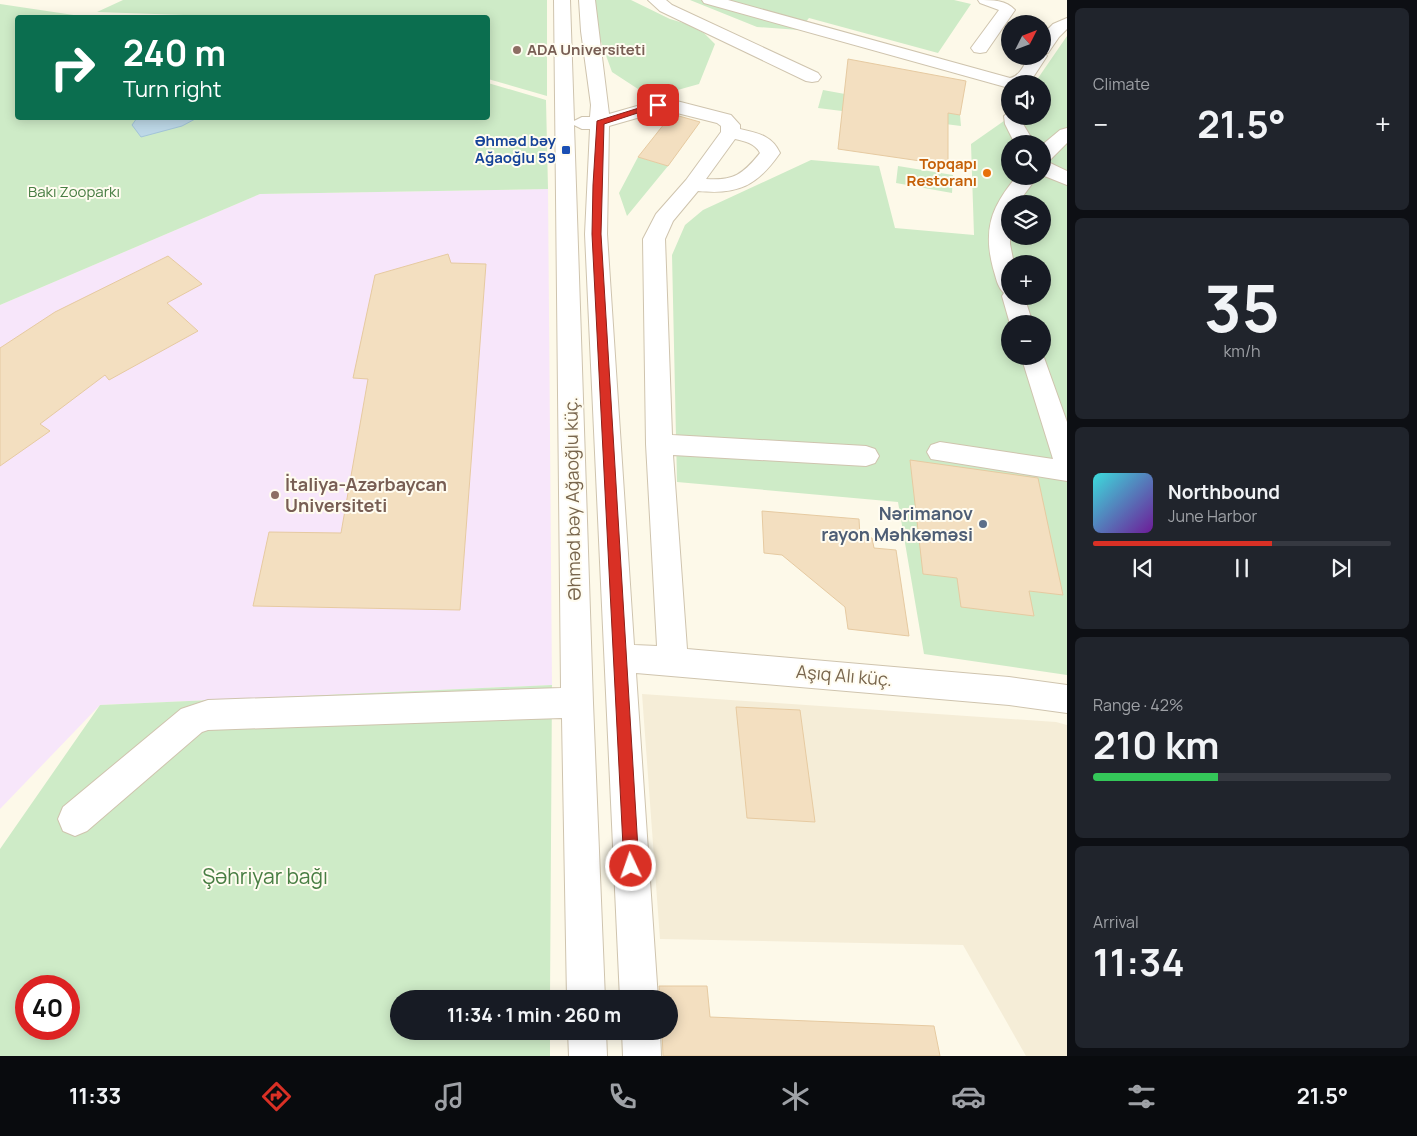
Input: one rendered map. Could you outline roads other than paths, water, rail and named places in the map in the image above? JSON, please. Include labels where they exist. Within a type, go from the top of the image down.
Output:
[{"type":"street","name":"Əhməd bəy Ağaoğlu küç.","points":[[562,0],[577,703],[586,990]]},
{"type":"street","name":"Əhməd bəy Ağaoğlu küç.","points":[[587,0],[589,31],[600,105],[596,234],[638,990]]},
{"type":"street","points":[[656,0],[666,8],[812,77]]},
{"type":"street","points":[[710,0],[1001,81]]},
{"type":"street","points":[[980,48],[1007,10],[1003,5],[986,0]]},
{"type":"street","points":[[1051,35],[1061,25],[1067,23]]},
{"type":"street","points":[[566,122],[600,123],[665,104],[724,119],[731,125],[730,132],[692,184],[663,219],[654,239],[659,444],[673,661]]},
{"type":"street","points":[[692,184],[723,187],[742,182],[753,174],[770,153],[767,146],[756,138],[730,132]]},
{"type":"street","points":[[1051,147],[1067,134]]},
{"type":"street","points":[[1001,259],[998,229],[1007,202],[1021,185]]},
{"type":"street","points":[[1036,365],[1067,461]]},
{"type":"street","points":[[659,444],[866,456]]},
{"type":"street","points":[[940,452],[1067,471]]},
{"type":"street","name":"Aşıq Alı küç.","points":[[620,658],[1009,690],[1067,700]]},
{"type":"street","points":[[75,819],[192,720],[208,715],[524,703],[577,703]]},
{"type":"street","points":[[587,1040],[588,1056]]},
{"type":"street","points":[[641,1040],[642,1056]]},
{"type":"water","points":[[136,120],[193,120],[182,126],[141,137],[132,125]]},
{"type":"place","name":"ADA Universiteti","points":[[517,50]]},
{"type":"place","name":"Əhməd bəy Ağaoğlu 59","points":[[566,150]]},
{"type":"place","name":"Topqapı Restoranı","points":[[987,173]]},
{"type":"place","name":"İtaliya-Azərbaycan Universiteti","points":[[275,495]]},
{"type":"place","name":"Nərimanov rayon Məhkəməsi","points":[[983,524]]},
{"type":"park label","name":"Bakı Zooparkı","points":[[74,192]]},
{"type":"park label","name":"Şəhriyar bağı","points":[[265,877]]}]
